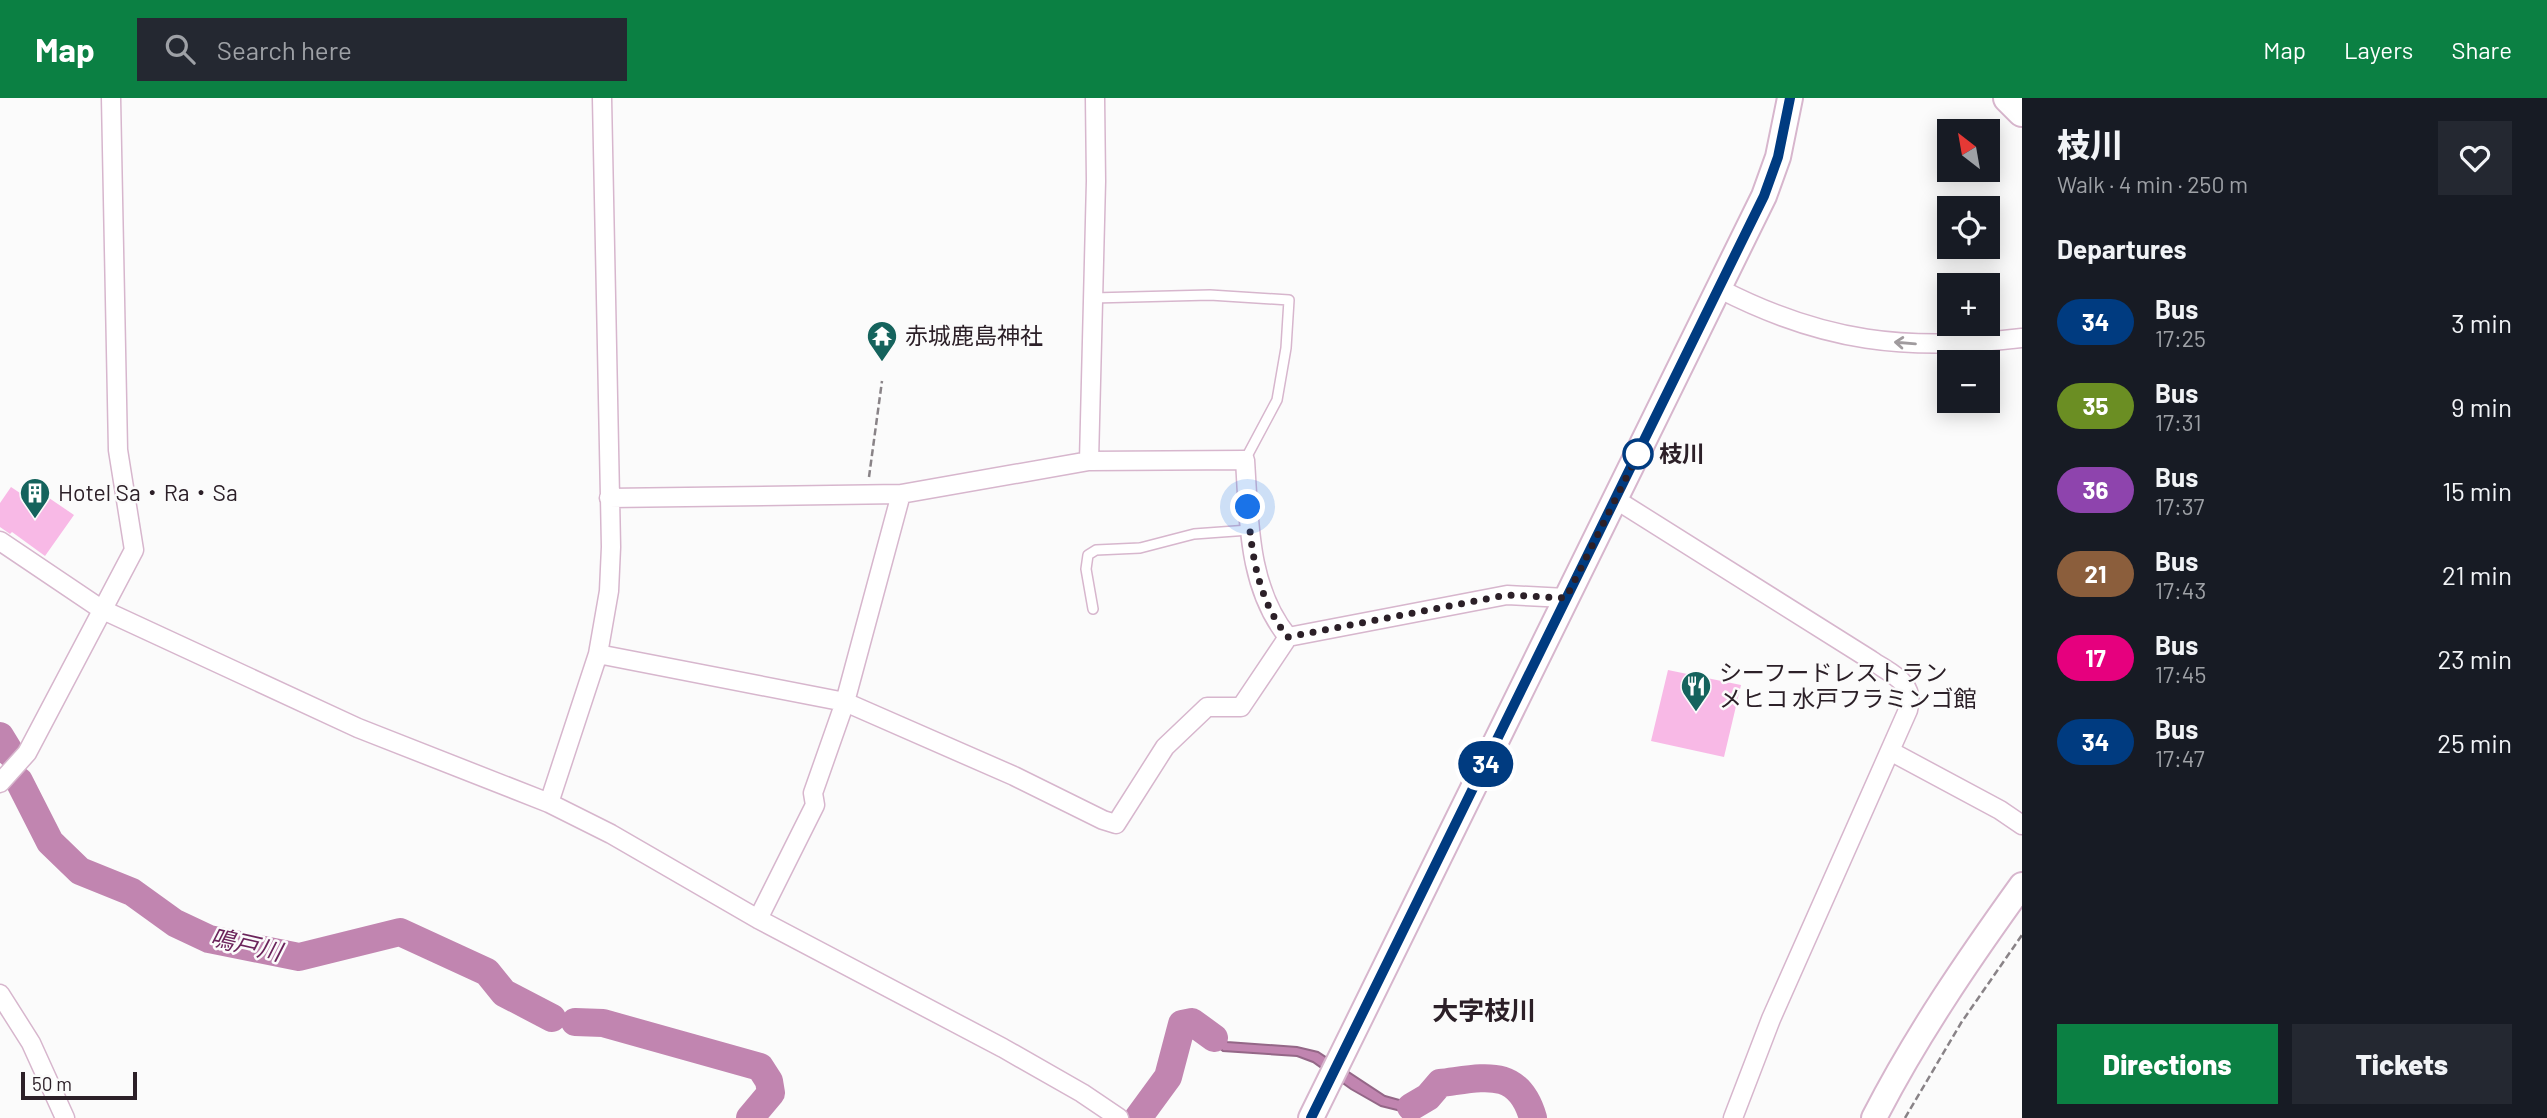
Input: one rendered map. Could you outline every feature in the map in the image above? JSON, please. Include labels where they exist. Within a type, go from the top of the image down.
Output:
[{"type":"main road","points":[[1311,1118],[1720,289],[1772,177],[1790,98]]},
{"type":"main road","points":[[2008,98],[2022,112]]},
{"type":"main road","points":[[1874,1118],[1938,1006],[2022,885]]},
{"type":"street","points":[[0,783],[27,753],[134,550],[118,450],[111,98]]},
{"type":"street","points":[[549,803],[598,654],[609,591],[611,547],[603,98]]},
{"type":"street","points":[[1089,461],[1095,98]]},
{"type":"street","points":[[1720,289],[1759,309],[1796,323],[1859,338],[1924,344],[1973,344],[2022,338]]},
{"type":"street","points":[[609,498],[901,494],[1089,461],[1245,460],[1249,530],[1261,592],[1274,620],[1288,637]]},
{"type":"street","points":[[758,919],[815,805],[813,793],[845,702],[901,494]]},
{"type":"street","points":[[1615,499],[1871,660],[1909,688],[1912,698],[1771,1019],[1733,1118]]},
{"type":"street","points":[[0,541],[101,609],[358,728],[549,803],[611,834],[758,919],[1003,1048],[1082,1093],[1119,1118]]},
{"type":"street","points":[[598,654],[845,702],[1116,824],[1165,747],[1207,707],[1241,707],[1288,637],[1507,595],[1566,598]]},
{"type":"street","points":[[1890,751],[2000,810],[2022,825]]},
{"type":"street","points":[[0,994],[31,1043],[65,1118]]},
{"type":"lane","points":[[1093,298],[1210,295],[1289,300],[1286,348],[1277,400],[1245,460]]},
{"type":"lane","points":[[1093,609],[1086,569],[1088,555],[1096,550],[1140,548],[1194,534],[1249,530]]},
{"type":"path","points":[[867,494],[881,381]]},
{"type":"path","points":[[1905,1118],[1961,1023],[2022,935]]},
{"type":"shaded area","points":[[1193,1017],[1227,1042],[1297,1047],[1318,1052],[1385,1096],[1410,1103],[1426,1093],[1437,1080],[1442,1087],[1431,1100],[1409,1113],[1381,1106],[1313,1062],[1297,1056],[1223,1051],[1192,1027],[1185,1028],[1178,1021]]},
{"type":"building","name":"Hotel Sa・Ra・Sa","points":[[30,485],[74,515],[45,556],[12,532],[10,534],[0,527],[0,503],[11,487],[23,495]]},
{"type":"building","name":"シーフードレストラン メヒコ 水戸フラミンゴ館","points":[[1668,670],[1741,685],[1724,757],[1651,741]]},
{"type":"waterway","name":"鳴戸川","points":[[0,736],[11,754]]},
{"type":"waterway","name":"鳴戸川","points":[[19,781],[50,842],[80,871],[132,892],[175,923],[209,939],[299,957],[400,932],[487,972],[504,993],[552,1018]]},
{"type":"waterway","name":"鳴戸川","points":[[575,1022],[603,1023],[760,1067],[769,1081],[771,1093],[750,1118]]},
{"type":"waterway","name":"鳴戸川","points":[[1138,1118],[1168,1077],[1182,1024],[1192,1022],[1214,1038]]},
{"type":"waterway","name":"鳴戸川","points":[[1411,1107],[1428,1097],[1440,1083],[1497,1079],[1518,1090],[1533,1118]]},
{"type":"bus line","name":"34","points":[[1311,1118],[1764,196],[1778,157],[1790,98]]},
{"type":"place","name":"赤城鹿島神社","points":[[882,363]]},
{"type":"place","name":"枝川","points":[[1638,454]]},
{"type":"place","name":"Hotel Sa・Ra・Sa","points":[[35,520]]},
{"type":"place","name":"シーフードレストラン メヒコ 水戸フラミンゴ館","points":[[1696,713]]},
{"type":"district","name":"大字枝川","points":[[1484,1011]]},
{"type":"route","points":[[1248,507],[1249,530],[1261,592],[1274,620],[1288,637],[1507,595],[1566,598],[1639,452],[1638,454]]}]
